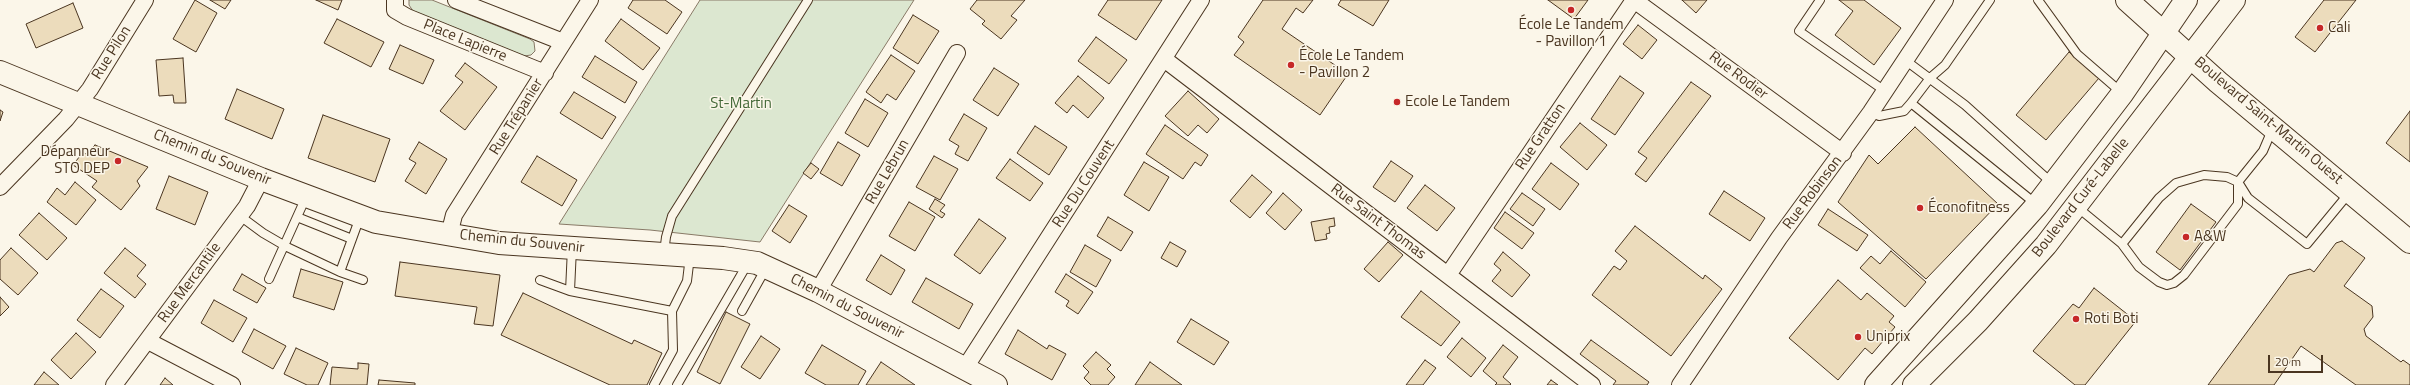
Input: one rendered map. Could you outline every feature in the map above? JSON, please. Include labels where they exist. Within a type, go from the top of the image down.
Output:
[{"type":"main road","name":"Boulevard Saint-Martin Ouest","points":[[2127,0],[2273,127],[2410,242]]},
{"type":"main road","name":"Boulevard Curé-Labelle","points":[[1876,385],[2054,184],[2122,94],[2186,0]]},
{"type":"main road","name":"Boulevard Curé-Labelle","points":[[1914,385],[1993,305],[2076,207],[2171,80],[2234,0]]},
{"type":"main road","name":"Chemin du Souvenir","points":[[0,72],[77,105],[306,196],[376,222],[499,243],[690,256],[758,264],[818,291],[996,385]]},
{"type":"street","name":"Rue Pilon","points":[[0,187],[77,105],[90,89],[145,0]]},
{"type":"street","name":"Place Lapierre","points":[[395,0],[395,10],[407,17],[545,74]]},
{"type":"street","points":[[456,0],[563,42]]},
{"type":"street","name":"Rue Trépanier","points":[[449,235],[454,215],[545,74],[563,42],[590,0]]},
{"type":"street","name":"Rue Du Couvent","points":[[965,368],[1201,0]]},
{"type":"street","name":"Rue Rodier","points":[[1634,0],[1842,153]]},
{"type":"street","name":"Rue Gratton","points":[[1448,275],[1634,0]]},
{"type":"street","name":"Rue Robinson","points":[[1680,385],[1779,238],[1871,112],[1945,0]]},
{"type":"street","name":"Rue Lebrun","points":[[818,291],[957,53]]},
{"type":"street","name":"Rue Saint Thomas","points":[[1164,59],[1592,385]]},
{"type":"street","name":"Rue Mercantile","points":[[114,385],[240,216],[261,178]]},
{"type":"street","points":[[148,341],[232,385]]},
{"type":"lane","points":[[664,254],[666,237],[672,216],[808,0]]},
{"type":"lane","points":[[1820,0],[1799,31],[1885,91]]},
{"type":"lane","points":[[1871,112],[1879,116],[1904,111],[1930,78],[1945,65],[1990,0]]},
{"type":"lane","points":[[2038,0],[2077,54],[2122,94]]},
{"type":"lane","points":[[1905,60],[1965,105],[2054,184]]},
{"type":"lane","points":[[1911,102],[2037,205]]},
{"type":"lane","points":[[2076,207],[2122,244],[2139,267],[2159,282],[2168,285],[2174,283],[2184,275],[2238,204],[2238,182],[2263,151],[2273,127]]},
{"type":"lane","points":[[2122,244],[2159,198],[2176,183],[2204,175],[2227,177],[2238,182],[2248,198],[2307,244],[2351,192]]},
{"type":"lane","points":[[270,280],[306,196]]},
{"type":"lane","points":[[240,216],[285,246],[340,272],[363,280]]},
{"type":"lane","points":[[297,217],[352,239]]},
{"type":"lane","points":[[340,272],[360,217]]},
{"type":"lane","points":[[570,290],[572,247]]},
{"type":"lane","points":[[654,385],[673,350],[672,311],[687,281],[690,256]]},
{"type":"lane","points":[[742,311],[758,264]]},
{"type":"lane","points":[[677,385],[758,264]]},
{"type":"lane","points":[[540,280],[570,290],[672,311]]},
{"type":"green space","points":[[409,0],[432,0],[530,39],[534,42],[535,51],[531,55],[524,56],[413,11],[409,5]]},
{"type":"green space","name":"St-Martin","points":[[700,0],[914,0],[760,242],[650,230],[559,224]]},
{"type":"building","points":[[195,0],[217,13],[196,52],[173,39]]},
{"type":"building","points":[[210,0],[231,0],[225,9]]},
{"type":"building","points":[[316,0],[342,0],[338,10]]},
{"type":"building","points":[[633,0],[665,0],[682,12],[667,34],[628,8]]},
{"type":"building","points":[[977,0],[1025,0],[1011,16],[1017,20],[1001,39],[982,24],[985,21],[970,9]]},
{"type":"building","points":[[1108,0],[1162,0],[1136,40],[1098,15]]},
{"type":"building","name":"École Le Tandem - Pavillon 2","points":[[1263,0],[1313,0],[1303,13],[1296,8],[1282,29],[1348,74],[1320,115],[1234,55],[1244,42],[1238,37]]},
{"type":"building","points":[[1341,0],[1389,0],[1373,26],[1338,5]]},
{"type":"building","name":"École Le Tandem - Pavillon 1","points":[[1548,0],[1588,0],[1574,19]]},
{"type":"building","points":[[1682,0],[1707,0],[1696,13]]},
{"type":"building","points":[[1839,0],[1864,0],[1901,28],[1874,65],[1835,35],[1853,11]]},
{"type":"building","points":[[2324,0],[2356,0],[2315,52],[2295,37]]},
{"type":"building","points":[[73,3],[83,28],[36,48],[26,24]]},
{"type":"building","points":[[913,15],[939,31],[918,64],[893,48]]},
{"type":"building","points":[[337,19],[384,42],[371,67],[324,43]]},
{"type":"building","points":[[621,19],[660,48],[643,70],[605,41]]},
{"type":"building","points":[[1638,25],[1657,40],[1642,59],[1623,44]]},
{"type":"building","points":[[1096,37],[1127,60],[1109,84],[1078,61]]},
{"type":"building","points":[[400,45],[434,60],[423,84],[389,69]]},
{"type":"building","points":[[2069,52],[2099,78],[2046,140],[2016,115]]},
{"type":"building","points":[[891,55],[915,71],[896,100],[887,94],[881,103],[866,92]]},
{"type":"building","points":[[595,56],[637,82],[625,103],[582,77]]},
{"type":"building","points":[[183,58],[186,103],[174,103],[173,95],[159,96],[156,60]]},
{"type":"building","points":[[465,63],[497,87],[465,130],[440,111],[463,82],[455,76]]},
{"type":"building","points":[[994,68],[1019,84],[998,116],[973,100]]},
{"type":"building","points":[[1078,76],[1104,98],[1088,118],[1073,105],[1067,113],[1055,103]]},
{"type":"building","points":[[1620,76],[1644,93],[1615,135],[1591,119]]},
{"type":"building","points":[[1691,82],[1711,96],[1646,182],[1635,174],[1647,158],[1638,152]]},
{"type":"building","points":[[237,89],[284,109],[272,139],[225,119]]},
{"type":"building","points":[[1188,91],[1219,119],[1207,133],[1198,125],[1188,136],[1165,116]]},
{"type":"building","points":[[574,92],[616,117],[602,139],[560,113]]},
{"type":"building","points":[[865,99],[888,113],[868,147],[845,133]]},
{"type":"building","points":[[0,110],[3,112],[0,121]]},
{"type":"building","points":[[2410,111],[2410,162],[2386,143]]},
{"type":"building","points":[[964,114],[987,128],[968,161],[955,154],[959,146],[949,140]]},
{"type":"building","points":[[323,115],[390,139],[375,182],[308,158]]},
{"type":"building","points":[[1580,123],[1607,145],[1587,170],[1560,147]]},
{"type":"building","points":[[1165,125],[1208,155],[1201,166],[1195,162],[1183,179],[1146,154]]},
{"type":"building","points":[[1035,126],[1067,147],[1049,175],[1017,153]]},
{"type":"building","points":[[1915,127],[1998,204],[1926,279],[1838,202],[1869,155],[1878,164]]},
{"type":"building","points":[[419,142],[447,159],[426,194],[405,181],[416,163],[409,159]]},
{"type":"building","points":[[838,142],[860,155],[842,186],[820,173]]},
{"type":"building","points":[[95,145],[148,167],[137,181],[140,186],[121,210],[92,187],[97,181],[73,165],[83,152],[86,154]]},
{"type":"building","points":[[537,156],[577,180],[562,206],[521,182]]},
{"type":"building","points":[[934,156],[958,169],[940,200],[916,187]]},
{"type":"building","points":[[1010,159],[1043,183],[1030,201],[996,178]]},
{"type":"building","points":[[1391,161],[1413,176],[1395,202],[1373,187]]},
{"type":"building","points":[[1144,162],[1169,177],[1149,211],[1124,195]]},
{"type":"building","points":[[811,163],[819,169],[811,179],[803,173]]},
{"type":"building","points":[[1551,163],[1579,184],[1560,210],[1532,189]]},
{"type":"building","points":[[1252,175],[1272,192],[1250,218],[1230,201]]},
{"type":"building","points":[[169,176],[208,192],[195,225],[156,209]]},
{"type":"building","points":[[75,182],[96,200],[76,225],[47,202],[57,188],[65,195]]},
{"type":"building","points":[[1425,185],[1455,208],[1437,231],[1407,208]]},
{"type":"building","points":[[1724,191],[1765,218],[1750,241],[1709,214]]},
{"type":"building","points":[[1283,193],[1302,210],[1285,230],[1266,213]]},
{"type":"building","points":[[1522,193],[1545,209],[1533,226],[1510,209]]},
{"type":"building","points":[[935,199],[945,205],[940,211],[945,214],[942,218],[929,209]]},
{"type":"building","points":[[909,202],[935,217],[915,251],[889,236]]},
{"type":"building","name":"A&W","points":[[2191,204],[2216,222],[2180,270],[2156,252]]},
{"type":"building","points":[[789,205],[807,216],[790,243],[772,231]]},
{"type":"building","points":[[1828,209],[1868,235],[1857,251],[1818,225]]},
{"type":"building","points":[[1505,212],[1534,233],[1522,249],[1494,228]]},
{"type":"building","points":[[39,213],[67,238],[47,260],[19,235]]},
{"type":"building","points":[[1108,217],[1133,232],[1121,251],[1097,236]]},
{"type":"building","points":[[1334,218],[1335,226],[1329,227],[1330,233],[1326,234],[1327,239],[1315,241],[1311,222]]},
{"type":"building","points":[[979,219],[1006,238],[980,274],[954,255]]},
{"type":"building","points":[[1635,226],[1703,279],[1705,275],[1722,289],[1671,356],[1592,295],[1614,266],[1620,270],[1627,261],[1615,251]]},
{"type":"building","points":[[2342,241],[2365,258],[2344,286],[2372,306],[2373,317],[2364,329],[2366,336],[2401,362],[2403,360],[2410,365],[2410,385],[2356,385],[2301,346],[2274,385],[2208,385],[2289,275],[2310,269],[2314,272],[2336,243]]},
{"type":"building","points":[[1170,242],[1186,251],[1177,267],[1161,258]]},
{"type":"building","points":[[1388,242],[1403,255],[1379,282],[1364,269]]},
{"type":"building","points":[[1085,245],[1111,260],[1096,287],[1070,272]]},
{"type":"building","points":[[11,248],[38,273],[18,295],[0,279],[0,260]]},
{"type":"building","points":[[125,248],[146,265],[137,276],[146,284],[135,298],[104,273]]},
{"type":"building","points":[[1891,251],[1926,282],[1905,307],[1860,268],[1871,256],[1880,264]]},
{"type":"building","points":[[1503,252],[1530,275],[1512,297],[1492,281],[1501,270],[1494,264]]},
{"type":"building","points":[[881,255],[905,270],[891,295],[866,280]]},
{"type":"building","points":[[400,262],[500,275],[493,326],[474,324],[477,307],[395,296]]},
{"type":"building","points":[[301,269],[343,282],[334,310],[293,297]]},
{"type":"building","points":[[242,274],[266,288],[257,303],[233,290]]},
{"type":"building","points":[[1066,274],[1093,292],[1078,314],[1066,306],[1069,301],[1055,292]]},
{"type":"building","points":[[926,278],[973,304],[959,329],[912,302]]},
{"type":"building","points":[[1838,280],[1861,300],[1867,293],[1894,316],[1889,322],[1895,327],[1872,354],[1865,348],[1838,380],[1789,338]]},
{"type":"building","points":[[2094,288],[2136,321],[2085,385],[2075,385],[2033,351],[2073,304],[2079,308]]},
{"type":"building","points":[[101,289],[124,306],[100,338],[77,320]]},
{"type":"building","points":[[1421,291],[1460,322],[1441,346],[1401,317]]},
{"type":"building","points":[[523,293],[632,344],[634,340],[662,353],[647,385],[610,385],[501,335]]},
{"type":"building","points":[[0,297],[9,307],[0,316]]},
{"type":"building","points":[[214,300],[247,318],[233,342],[201,323]]},
{"type":"building","points":[[726,312],[750,324],[720,384],[697,372]]},
{"type":"building","points":[[1191,319],[1229,342],[1214,365],[1177,342]]},
{"type":"building","points":[[254,329],[286,346],[273,369],[242,352]]},
{"type":"building","points":[[1018,330],[1047,349],[1049,345],[1066,354],[1052,380],[1005,354]]},
{"type":"building","points":[[76,333],[96,352],[71,379],[51,360]]},
{"type":"building","points":[[761,336],[780,349],[760,379],[741,367]]},
{"type":"building","points":[[1462,338],[1486,358],[1471,377],[1447,357]]},
{"type":"building","points":[[1591,340],[1649,382],[1647,385],[1613,385],[1616,381],[1580,354]]},
{"type":"building","points":[[822,345],[866,371],[858,385],[826,385],[805,373]]},
{"type":"building","points":[[1503,345],[1518,357],[1503,377],[1511,384],[1495,385],[1497,383],[1483,371]]},
{"type":"building","points":[[296,348],[328,363],[318,385],[307,385],[284,374]]},
{"type":"building","points":[[1096,352],[1111,365],[1107,369],[1115,377],[1108,385],[1091,385],[1084,378],[1089,372],[1083,366]]},
{"type":"building","points":[[1425,360],[1436,368],[1423,385],[1406,385]]},
{"type":"building","points":[[881,362],[915,385],[866,385]]},
{"type":"building","points":[[1150,362],[1182,385],[1135,385]]},
{"type":"building","points":[[358,363],[369,364],[367,385],[330,385],[332,367],[358,369]]},
{"type":"building","points":[[44,372],[59,385],[34,385]]},
{"type":"building","points":[[165,378],[173,385],[160,385]]},
{"type":"building","points":[[379,380],[415,383],[415,385],[378,385]]},
{"type":"building","points":[[1551,380],[1558,385],[1547,385]]},
{"type":"place","name":"École Le Tandem - Pavillon 1","points":[[1571,10]]},
{"type":"place","name":"Cali","points":[[2320,28]]},
{"type":"place","name":"École Le Tandem - Pavillon 2","points":[[1291,65]]},
{"type":"place","name":"Ecole Le Tandem","points":[[1397,102]]},
{"type":"place","name":"Dépanneur STO DEP","points":[[118,161]]},
{"type":"place","name":"Éconofitness","points":[[1920,208]]},
{"type":"place","name":"A&W","points":[[2186,237]]},
{"type":"place","name":"Roti Boti","points":[[2076,319]]},
{"type":"place","name":"Uniprix","points":[[1858,337]]}]
